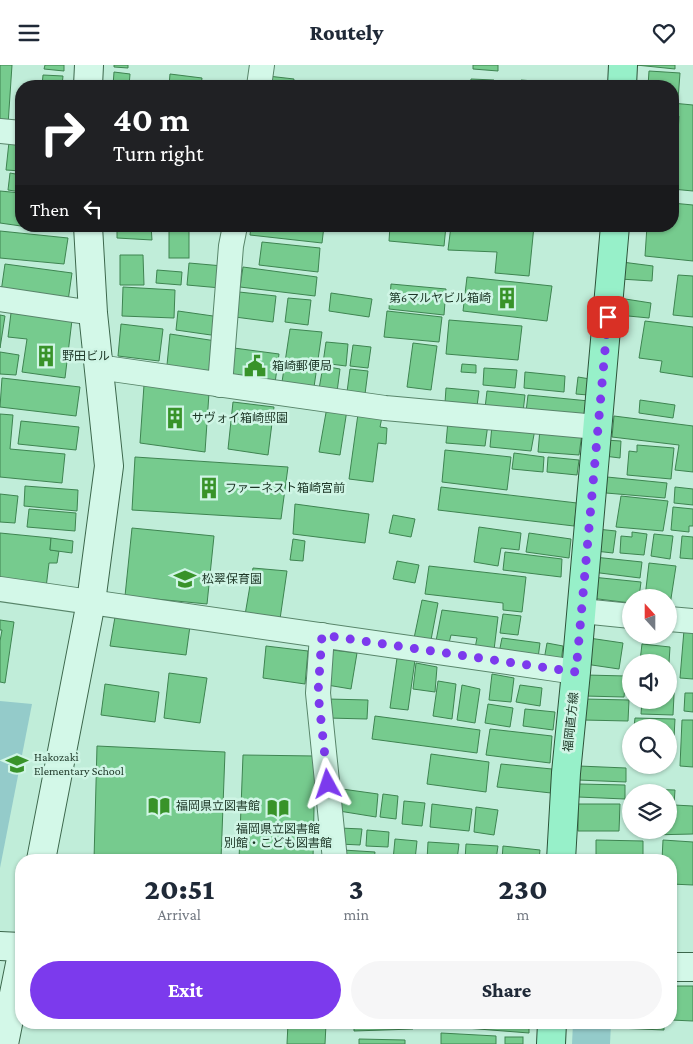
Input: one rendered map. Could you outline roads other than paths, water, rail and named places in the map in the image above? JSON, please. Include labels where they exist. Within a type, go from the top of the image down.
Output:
[{"type":"main road","points":[[622,80],[623,65]]},
{"type":"main road","name":"福岡直方線","points":[[561,854],[566,773],[614,232]]},
{"type":"main road","points":[[551,1044],[552,1029]]},
{"type":"street","points":[[88,80],[89,65]]},
{"type":"street","points":[[259,80],[262,65]]},
{"type":"street","points":[[0,131],[15,132]]},
{"type":"street","points":[[42,854],[92,602],[109,466],[93,313],[88,232]]},
{"type":"street","points":[[220,385],[231,246],[234,232]]},
{"type":"street","points":[[0,299],[93,313]]},
{"type":"street","points":[[98,367],[385,409],[597,427]]},
{"type":"street","points":[[0,589],[576,672]]},
{"type":"street","points":[[582,611],[622,616]]},
{"type":"street","points":[[678,620],[693,621]]},
{"type":"street","points":[[322,635],[318,693],[334,854]]},
{"type":"street","points":[[0,946],[15,947]]},
{"type":"street","points":[[677,967],[693,967]]},
{"type":"street","points":[[4,1044],[15,989]]},
{"type":"place","name":"第6マルヤビル箱崎","points":[[507,298]]},
{"type":"place","name":"野田ビル","points":[[46,356]]},
{"type":"place","name":"箱崎郵便局","points":[[255,366]]},
{"type":"place","name":"サヴォイ箱崎邸園","points":[[175,418]]},
{"type":"place","name":"ファーネスト箱崎宮前","points":[[209,488]]},
{"type":"place","name":"松翠保育園","points":[[185,579]]},
{"type":"place","name":"Hakozaki Elementary School","points":[[17,764]]},
{"type":"place","name":"福岡県立図書館","points":[[159,806]]},
{"type":"place","name":"福岡県立図書館 別館・こども図書館","points":[[278,808]]}]
